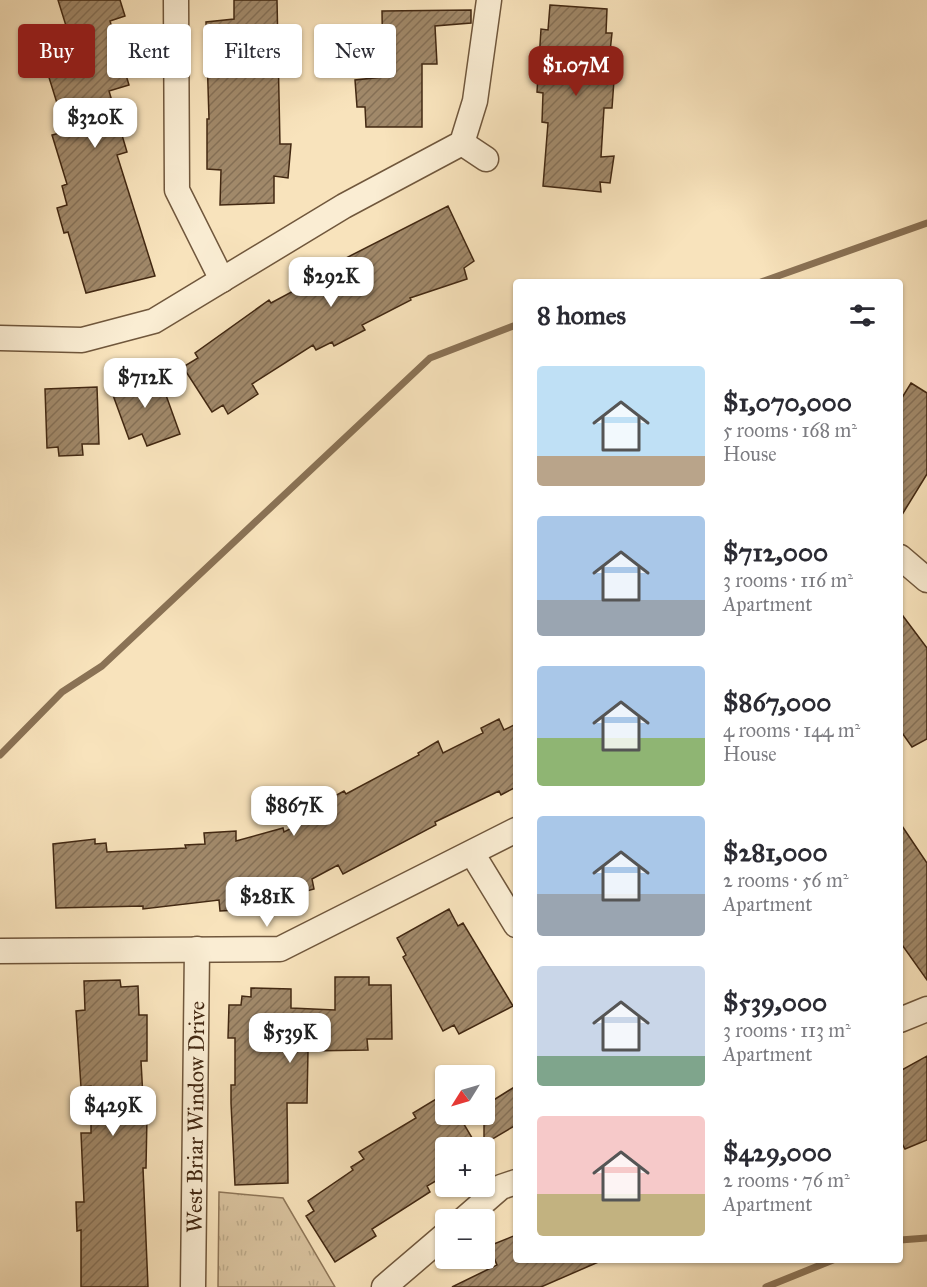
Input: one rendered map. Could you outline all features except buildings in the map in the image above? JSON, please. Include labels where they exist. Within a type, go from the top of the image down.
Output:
[{"type":"street","points":[[176,0],[177,190],[222,280]]},
{"type":"street","points":[[0,338],[82,340],[154,321],[344,206],[462,143],[475,101],[489,0]]},
{"type":"street","points":[[462,143],[486,159]]},
{"type":"street","points":[[903,560],[927,580]]},
{"type":"street","points":[[0,951],[280,949],[513,832]]},
{"type":"street","points":[[472,853],[513,920]]},
{"type":"street","name":"West Briar Window Drive","points":[[193,1287],[197,949]]},
{"type":"street","points":[[903,1018],[927,1009]]},
{"type":"street","points":[[476,1209],[501,1187],[513,1183]]},
{"type":"street","points":[[384,1287],[435,1243]]},
{"type":"green space","points":[[219,1192],[283,1198],[335,1287],[218,1287]]},
{"type":"waterway","points":[[769,279],[927,223]]},
{"type":"waterway","points":[[0,755],[62,692],[102,666],[430,358],[513,326]]},
{"type":"waterway","points":[[903,1240],[927,1238]]},
{"type":"waterway","points":[[766,1287],[826,1263]]}]
